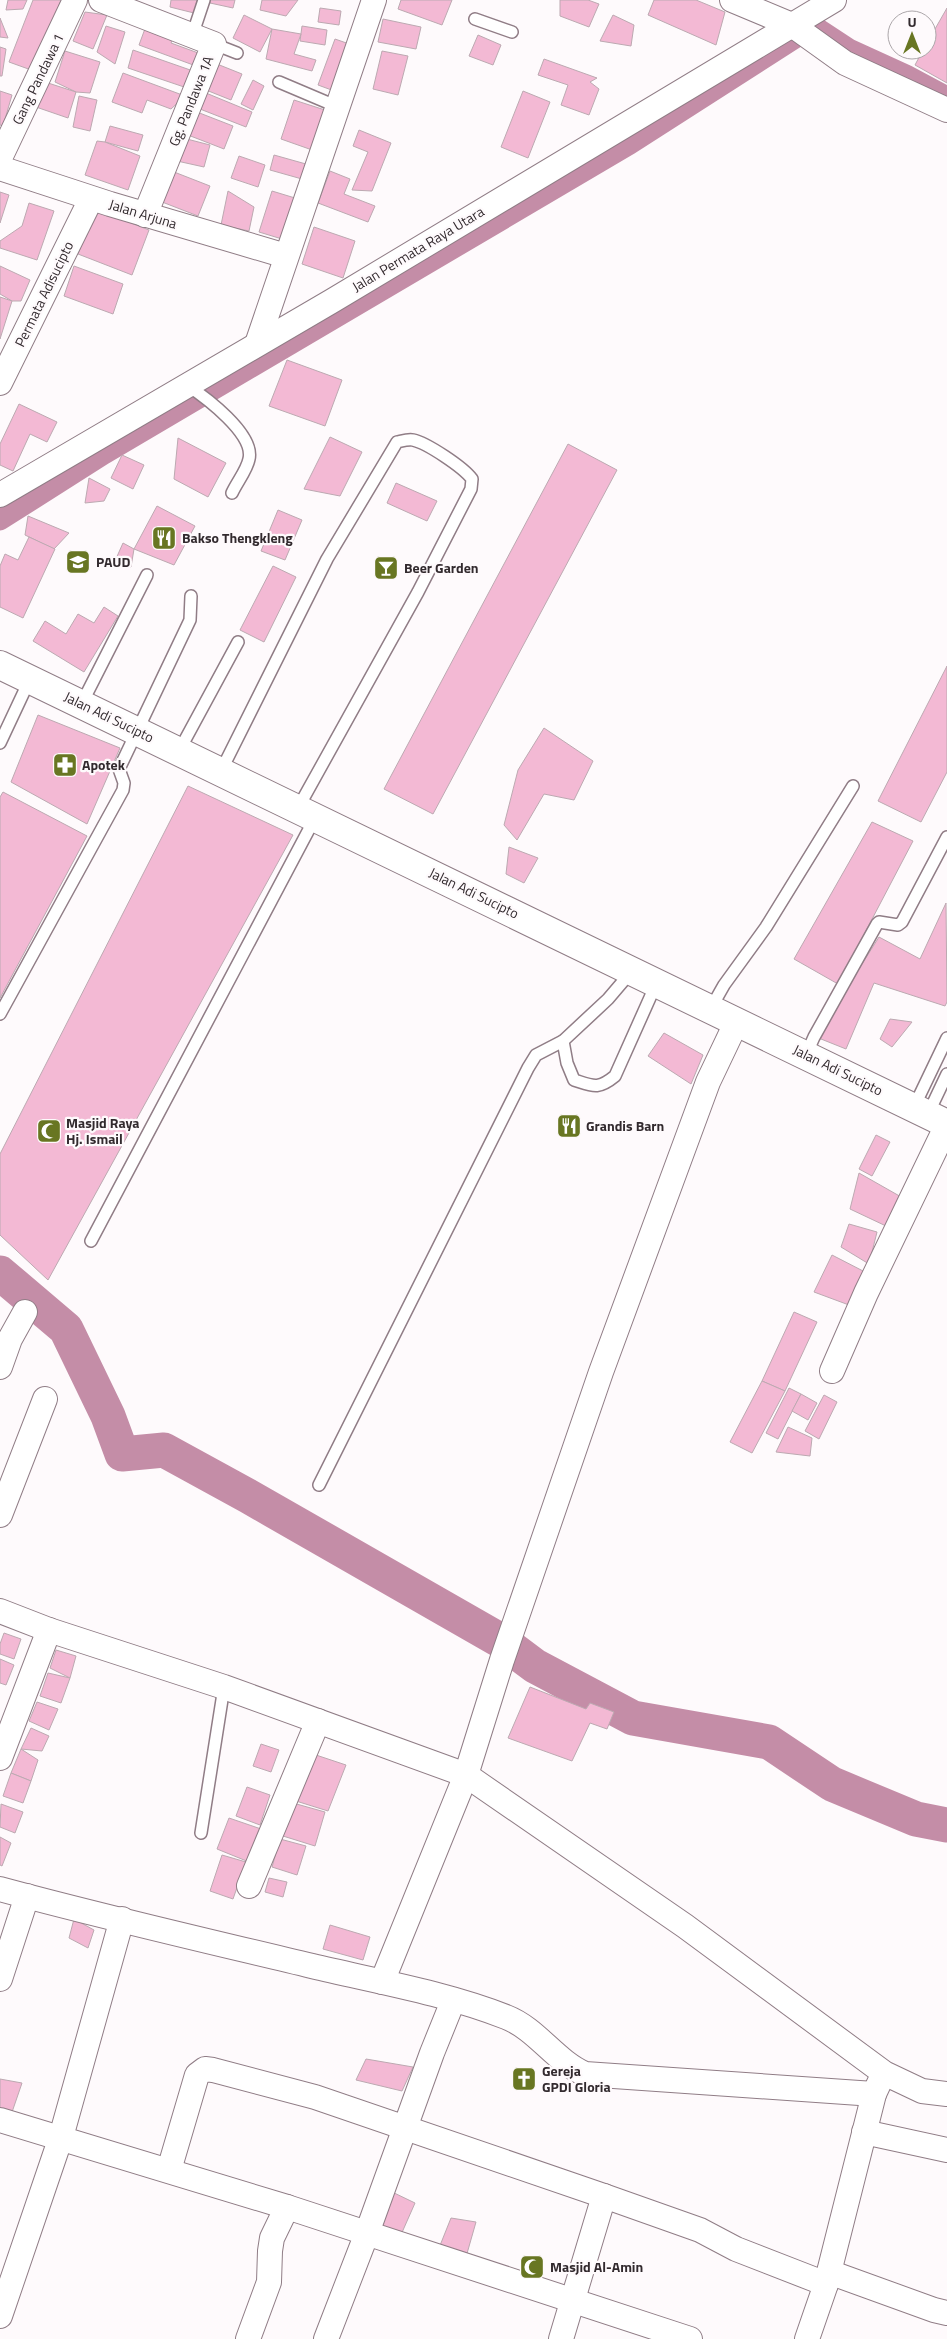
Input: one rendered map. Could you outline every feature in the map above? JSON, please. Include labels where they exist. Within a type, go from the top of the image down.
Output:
[{"type":"highway","name":"Jalan Adi Sucipto","points":[[0,665],[307,812],[934,1118]]},
{"type":"street","name":"Gang Pandawa 1","points":[[0,158],[76,0]]},
{"type":"street","name":"Gg. Pandawa 1A","points":[[100,0],[214,44],[145,214]]},
{"type":"street","points":[[257,344],[374,0]]},
{"type":"street","points":[[732,0],[800,31],[845,63],[947,110]]},
{"type":"street","name":"Jalan Permata Raya Utara","points":[[0,496],[191,387],[257,344],[800,31],[834,0]]},
{"type":"street","name":"Jalan Arjuna","points":[[0,168],[286,256]]},
{"type":"street","name":"Permata Adisucipto","points":[[0,383],[88,205]]},
{"type":"street","points":[[382,1982],[466,1775],[506,1650],[601,1372],[708,1082],[737,1021]]},
{"type":"street","points":[[832,1371],[866,1293],[934,1118]]},
{"type":"street","points":[[0,1367],[10,1339],[25,1312]]},
{"type":"street","points":[[0,1515],[46,1399]]},
{"type":"street","points":[[0,1611],[49,1630],[224,1687],[466,1775],[685,1926],[879,2083]]},
{"type":"street","points":[[0,1758],[49,1630]]},
{"type":"street","points":[[248,1886],[263,1856],[318,1721]]},
{"type":"street","points":[[0,1888],[382,1982],[506,2017],[529,2030],[575,2070],[585,2074],[879,2083],[947,2094]]},
{"type":"street","points":[[0,1979],[27,1896]]},
{"type":"street","points":[[0,2316],[61,2137],[122,1919]]},
{"type":"street","points":[[326,2339],[368,2233],[406,2129],[417,2092],[453,2001]]},
{"type":"street","points":[[169,2170],[197,2075],[204,2070],[289,2089],[700,2230],[736,2249],[947,2313]]},
{"type":"street","points":[[807,2339],[827,2278],[864,2132],[879,2083]]},
{"type":"street","points":[[0,2120],[287,2207],[690,2339]]},
{"type":"street","points":[[864,2132],[947,2150]]},
{"type":"street","points":[[561,2339],[604,2196]]},
{"type":"street","points":[[248,2339],[269,2282],[272,2238],[287,2207]]},
{"type":"lane","points":[[192,36],[204,0]]},
{"type":"lane","points":[[475,19],[512,32]]},
{"type":"lane","points":[[214,44],[237,52]]},
{"type":"lane","points":[[279,82],[338,107]]},
{"type":"lane","points":[[191,387],[214,405],[243,436],[250,449],[249,460],[232,493]]},
{"type":"lane","points":[[91,1241],[471,488],[472,479],[465,470],[453,461],[412,440],[397,442],[327,559],[221,771]]},
{"type":"lane","points":[[82,703],[147,575]]},
{"type":"lane","points":[[0,1014],[123,790],[124,783],[119,769],[190,620],[191,596]]},
{"type":"lane","points":[[179,751],[238,642]]},
{"type":"lane","points":[[0,744],[30,679]]},
{"type":"lane","points":[[711,1008],[724,985],[766,927],[853,786]]},
{"type":"lane","points":[[806,1055],[814,1036],[876,924],[880,922],[898,925],[902,922],[947,837]]},
{"type":"lane","points":[[319,1485],[528,1068],[536,1055],[563,1041],[608,999],[632,970]]},
{"type":"lane","points":[[563,1041],[567,1063],[574,1080],[595,1086],[605,1085],[615,1076],[657,982]]},
{"type":"lane","points":[[934,1118],[947,1038]]},
{"type":"lane","points":[[934,1118],[947,1074]]},
{"type":"lane","points":[[201,1833],[224,1687]]},
{"type":"building","points":[[8,0],[27,0],[23,9],[6,10]]},
{"type":"building","points":[[33,0],[61,0],[34,71],[9,62]]},
{"type":"building","points":[[171,0],[197,0],[194,13],[170,7]]},
{"type":"building","points":[[210,0],[235,0],[233,8],[210,3]]},
{"type":"building","points":[[262,0],[298,0],[286,16],[260,10]]},
{"type":"building","points":[[401,0],[452,0],[442,25],[398,9]]},
{"type":"building","points":[[560,0],[588,0],[599,4],[589,27],[560,16]]},
{"type":"building","points":[[654,0],[696,0],[725,12],[716,45],[648,15]]},
{"type":"building","points":[[320,8],[341,11],[339,25],[318,22]]},
{"type":"building","points":[[947,8],[947,83],[915,65],[918,60],[937,60],[937,26]]},
{"type":"building","points":[[85,12],[107,15],[93,49],[73,41]]},
{"type":"building","points":[[244,15],[272,29],[260,52],[233,38]]},
{"type":"building","points":[[613,15],[634,25],[631,46],[600,41]]},
{"type":"building","points":[[0,18],[8,38],[0,37]]},
{"type":"building","points":[[383,19],[421,27],[416,49],[378,42]]},
{"type":"building","points":[[106,26],[125,32],[115,64],[97,52]]},
{"type":"building","points":[[146,26],[174,36],[171,43],[201,54],[196,66],[139,45]]},
{"type":"building","points":[[302,26],[327,30],[325,45],[300,41]]},
{"type":"building","points":[[272,29],[301,34],[294,54],[316,60],[312,71],[266,59]]},
{"type":"building","points":[[478,35],[501,45],[493,65],[469,56]]},
{"type":"building","points":[[335,39],[355,46],[337,92],[318,85]]},
{"type":"building","points":[[0,47],[6,49],[2,76],[0,76]]},
{"type":"building","points":[[133,50],[196,72],[190,89],[128,68]]},
{"type":"building","points":[[65,51],[100,62],[90,93],[76,92],[55,82]]},
{"type":"building","points":[[382,51],[408,56],[398,95],[373,89]]},
{"type":"building","points":[[544,59],[597,78],[590,82],[599,89],[589,115],[561,105],[568,85],[538,75]]},
{"type":"building","points":[[217,64],[242,74],[231,100],[206,90]]},
{"type":"building","points":[[123,73],[185,96],[171,109],[147,100],[142,113],[112,102]]},
{"type":"building","points":[[253,80],[264,86],[253,110],[241,104]]},
{"type":"building","points":[[45,82],[76,92],[68,118],[36,107]]},
{"type":"building","points":[[0,91],[12,95],[3,126],[0,125]]},
{"type":"building","points":[[523,91],[550,102],[528,158],[501,147]]},
{"type":"building","points":[[206,93],[252,112],[246,127],[200,109]]},
{"type":"building","points":[[79,96],[97,100],[90,131],[73,127]]},
{"type":"building","points":[[294,100],[328,111],[315,151],[281,139]]},
{"type":"building","points":[[197,112],[233,126],[224,149],[188,135]]},
{"type":"building","points":[[110,126],[143,135],[138,151],[105,142]]},
{"type":"building","points":[[359,130],[391,143],[372,191],[352,190],[368,152],[353,146]]},
{"type":"building","points":[[183,138],[210,145],[204,167],[177,161]]},
{"type":"building","points":[[97,141],[105,142],[140,156],[128,190],[85,175]]},
{"type":"building","points":[[274,155],[306,164],[302,179],[270,170]]},
{"type":"building","points":[[239,156],[265,165],[258,187],[231,178]]},
{"type":"building","points":[[169,170],[210,186],[198,216],[157,200]]},
{"type":"building","points":[[330,171],[350,179],[344,194],[375,206],[368,222],[318,203]]},
{"type":"building","points":[[228,191],[254,207],[249,231],[221,225]]},
{"type":"building","points":[[272,191],[295,198],[282,239],[259,232]]},
{"type":"building","points":[[0,192],[9,195],[0,223]]},
{"type":"building","points":[[29,203],[54,211],[37,260],[0,248],[0,241],[22,226]]},
{"type":"building","points":[[95,209],[149,230],[132,275],[78,254]]},
{"type":"building","points":[[314,227],[355,241],[343,278],[302,264]]},
{"type":"building","points":[[0,266],[30,280],[21,301],[12,301],[0,294]]},
{"type":"building","points":[[74,266],[123,284],[113,314],[64,296]]},
{"type":"building","points":[[0,297],[12,301],[0,339]]},
{"type":"building","points":[[287,360],[342,380],[325,426],[269,406]]},
{"type":"building","points":[[19,404],[57,422],[47,442],[30,434],[13,471],[0,465],[0,444]]},
{"type":"building","points":[[330,437],[362,452],[340,496],[304,489]]},
{"type":"building","points":[[178,438],[226,463],[208,497],[174,479]]},
{"type":"building","points":[[568,444],[617,470],[433,814],[384,789]]},
{"type":"building","points":[[122,455],[144,465],[133,489],[111,478]]},
{"type":"building","points":[[89,478],[110,489],[104,501],[85,503]]},
{"type":"building","points":[[396,483],[437,501],[427,521],[387,503]]},
{"type":"building","name":"Bakso Thengkleng","points":[[157,506],[195,526],[174,565],[134,549]]},
{"type":"building","points":[[278,510],[302,520],[285,560],[261,551]]},
{"type":"building","points":[[28,516],[69,533],[54,549],[25,535]]},
{"type":"building","points":[[29,537],[55,549],[23,618],[0,607],[0,566],[5,554],[18,560]]},
{"type":"building","points":[[123,543],[134,549],[131,567],[115,561]]},
{"type":"building","points":[[273,566],[296,577],[264,642],[240,630]]},
{"type":"building","points":[[104,607],[118,616],[84,672],[33,641],[45,621],[66,634],[78,614],[94,623]]},
{"type":"building","points":[[947,666],[947,772],[921,822],[878,801]]},
{"type":"building","name":"Apotek","points":[[38,715],[120,748],[87,824],[11,782]]},
{"type":"building","points":[[544,728],[593,761],[574,800],[544,794],[517,840],[504,825],[518,770]]},
{"type":"building","points":[[188,786],[293,835],[48,1280],[0,1235],[0,1154]]},
{"type":"building","points":[[3,792],[87,836],[0,998],[0,797]]},
{"type":"building","points":[[872,822],[913,841],[838,984],[794,959]]},
{"type":"building","points":[[509,847],[538,858],[524,883],[506,874]]},
{"type":"building","points":[[946,903],[947,1002],[945,1006],[874,983],[846,1049],[816,1037],[879,937],[920,959]]},
{"type":"building","points":[[890,1019],[912,1022],[892,1047],[880,1039]]},
{"type":"building","points":[[664,1033],[703,1055],[691,1084],[648,1056]]},
{"type":"building","points":[[876,1135],[890,1142],[872,1176],[859,1169]]},
{"type":"building","points":[[859,1173],[903,1198],[886,1226],[850,1209]]},
{"type":"building","points":[[849,1224],[877,1232],[869,1264],[841,1247]]},
{"type":"building","points":[[832,1255],[865,1272],[849,1305],[814,1292]]},
{"type":"building","points":[[794,1312],[817,1322],[785,1391],[762,1381]]},
{"type":"building","points":[[762,1381],[785,1391],[752,1453],[730,1442]]},
{"type":"building","points":[[789,1388],[801,1394],[778,1439],[766,1433]]},
{"type":"building","points":[[801,1394],[817,1403],[808,1420],[792,1411]]},
{"type":"building","points":[[824,1395],[837,1402],[819,1439],[805,1431]]},
{"type":"building","points":[[788,1427],[812,1438],[810,1456],[776,1452]]},
{"type":"building","points":[[4,1633],[21,1639],[14,1659],[0,1654],[0,1644]]},
{"type":"building","points":[[56,1650],[76,1656],[70,1678],[50,1668]]},
{"type":"building","points":[[0,1659],[14,1665],[6,1685],[0,1683]]},
{"type":"building","points":[[48,1673],[70,1678],[61,1703],[40,1696]]},
{"type":"building","points":[[530,1687],[586,1709],[590,1703],[614,1712],[607,1729],[590,1723],[572,1761],[508,1738]]},
{"type":"building","points":[[37,1702],[58,1709],[49,1730],[29,1721]]},
{"type":"building","points":[[31,1728],[49,1736],[42,1751],[21,1749]]},
{"type":"building","points":[[261,1744],[279,1750],[271,1772],[253,1766]]},
{"type":"building","points":[[21,1749],[38,1760],[31,1781],[11,1773]]},
{"type":"building","points":[[313,1754],[346,1765],[328,1811],[296,1801]]},
{"type":"building","points":[[11,1773],[31,1781],[23,1803],[3,1796]]},
{"type":"building","points":[[247,1787],[270,1795],[260,1825],[236,1816]]},
{"type":"building","points":[[293,1803],[325,1812],[315,1846],[283,1836]]},
{"type":"building","points":[[1,1804],[23,1812],[15,1833],[0,1827]]},
{"type":"building","points":[[229,1818],[264,1830],[249,1862],[217,1849]]},
{"type":"building","points":[[0,1837],[11,1843],[2,1866],[0,1865]]},
{"type":"building","points":[[280,1839],[306,1846],[297,1875],[272,1867]]},
{"type":"building","points":[[222,1855],[246,1862],[233,1899],[210,1891]]},
{"type":"building","points":[[269,1878],[287,1882],[283,1897],[265,1892]]},
{"type":"building","points":[[74,1919],[94,1930],[88,1948],[69,1938]]},
{"type":"building","points":[[330,1925],[370,1937],[363,1960],[323,1949]]},
{"type":"building","points":[[366,2059],[413,2067],[402,2091],[356,2080]]},
{"type":"building","points":[[0,2079],[22,2083],[10,2118],[0,2115]]},
{"type":"building","points":[[388,2190],[415,2203],[400,2237],[380,2228]]},
{"type":"building","points":[[451,2218],[476,2222],[466,2257],[439,2248]]},
{"type":"waterway","points":[[0,520],[104,454],[630,144],[814,26],[849,49],[906,75],[947,97]]},
{"type":"waterway","points":[[0,1273],[66,1329],[108,1416],[122,1454],[164,1450],[503,1642],[535,1666],[633,1718],[769,1742],[832,1784],[916,1819],[947,1825]]},
{"type":"place","name":"Bakso Thengkleng","points":[[164,538]]},
{"type":"place","name":"PAUD","points":[[78,562]]},
{"type":"place","name":"Beer Garden","points":[[386,568]]},
{"type":"place","name":"Apotek","points":[[65,765]]},
{"type":"place","name":"Grandis Barn","points":[[569,1126]]},
{"type":"place","name":"Masjid Raya Hj. Ismail","points":[[49,1131]]},
{"type":"place","name":"Gereja GPDI Gloria","points":[[524,2079]]},
{"type":"place","name":"Masjid Al-Amin","points":[[532,2267]]}]
